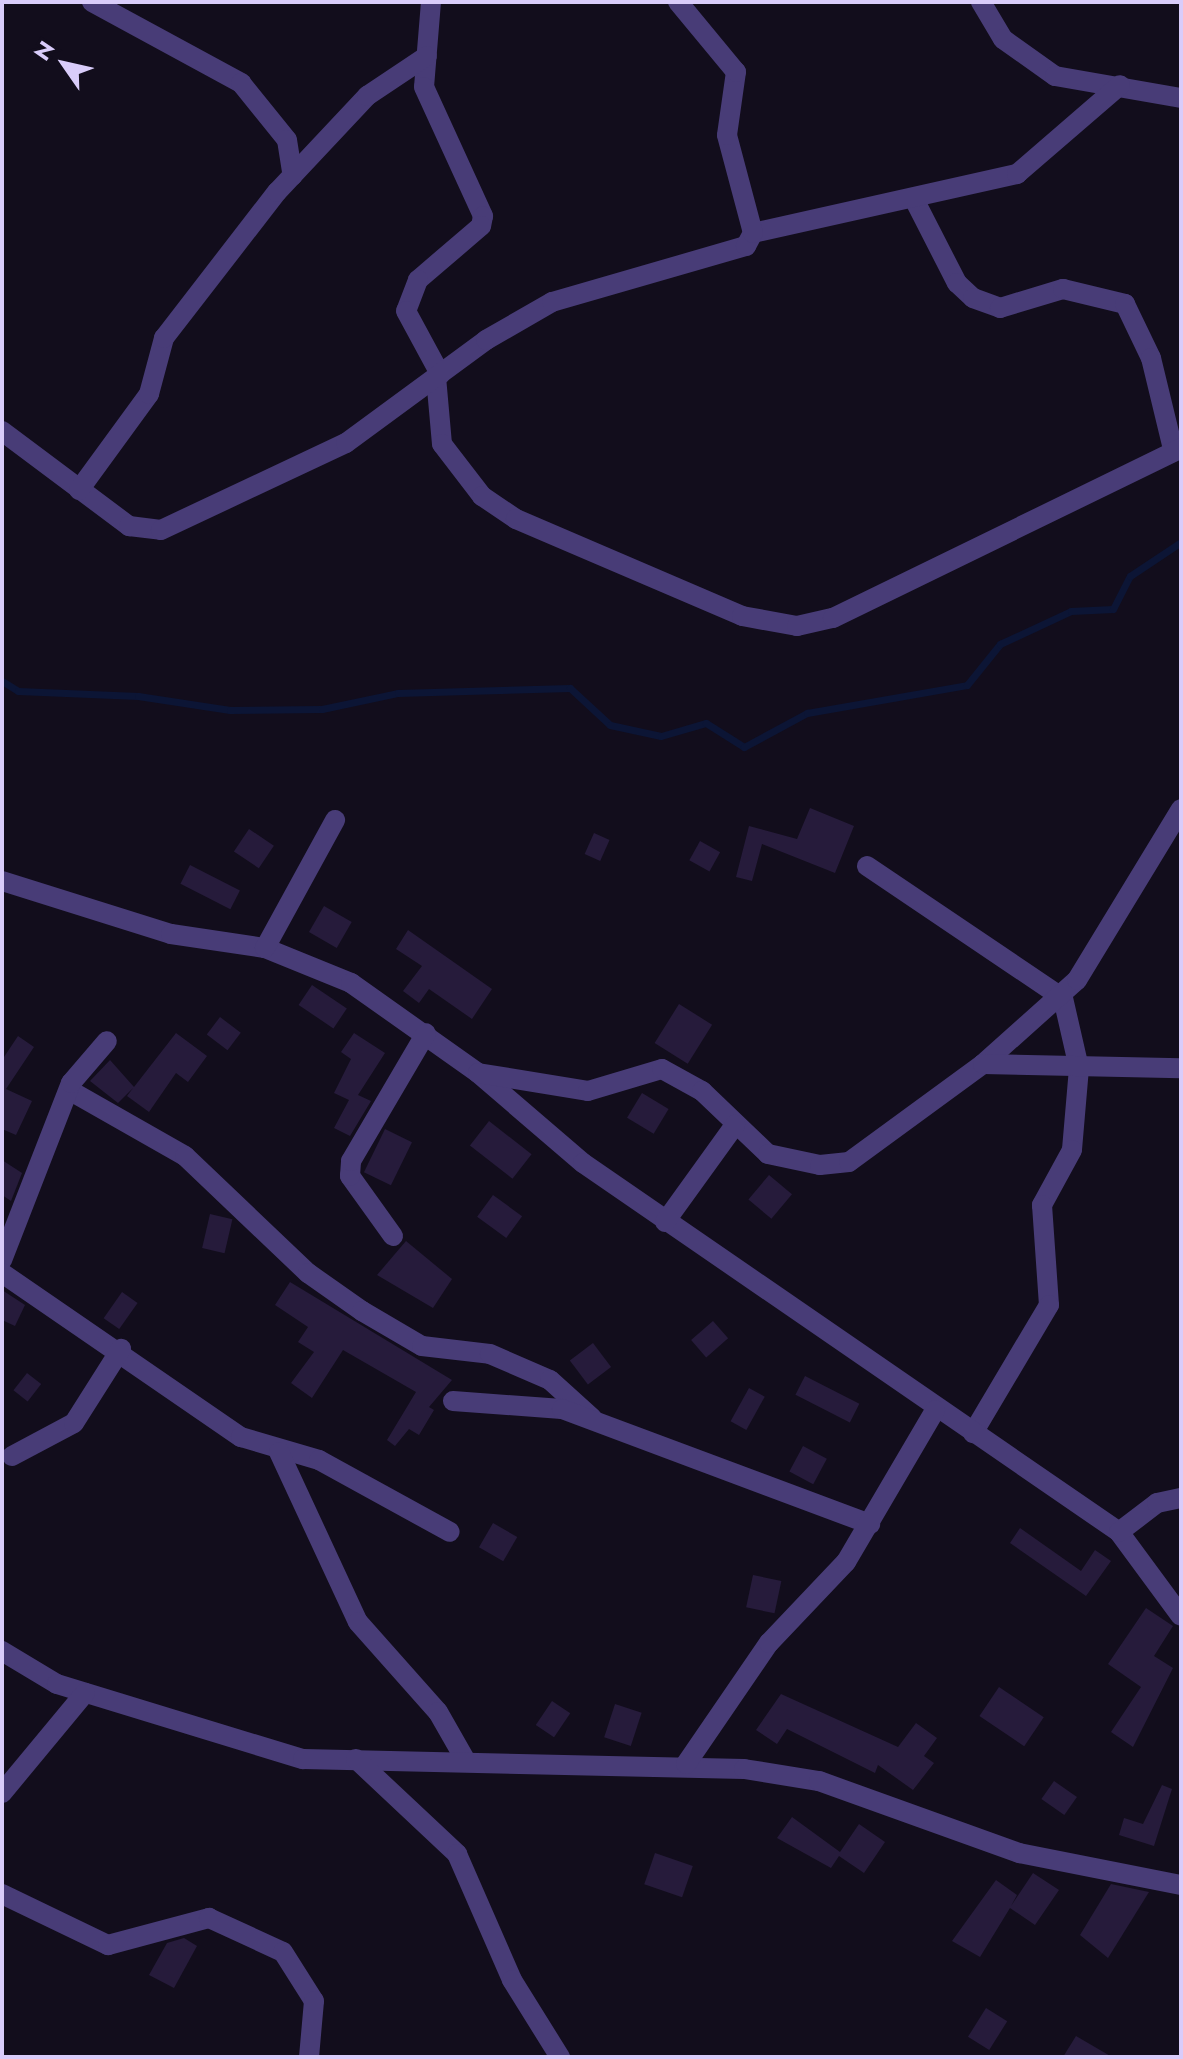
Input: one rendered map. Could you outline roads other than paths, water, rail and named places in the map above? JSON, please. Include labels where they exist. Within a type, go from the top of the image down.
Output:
[{"type":"street","points":[[92,2],[241,83],[287,140],[293,176]]},
{"type":"street","points":[[431,2],[424,87],[483,216],[481,226],[418,280],[406,311],[438,376],[442,444],[482,496],[516,519],[742,616],[797,626],[833,618],[1177,449],[1151,358],[1125,304],[1063,289],[1000,308],[973,298],[957,283],[915,201]]},
{"type":"street","points":[[678,2],[736,72],[727,135],[753,233]]},
{"type":"street","points":[[981,2],[1025,60],[1072,80],[1120,85],[1181,98]]},
{"type":"street","points":[[79,490],[149,394],[164,338],[293,176],[367,96],[427,56]]},
{"type":"street","points":[[2,431],[129,526],[161,530],[346,443],[438,376],[552,302],[626,277],[728,255],[753,233],[915,201],[1017,174],[1120,85]]},
{"type":"street","points":[[478,1073],[588,1091],[662,1069],[702,1091],[768,1154],[793,1163],[849,1162],[983,1064],[1063,998],[1181,809]]},
{"type":"street","points":[[265,948],[335,820]]},
{"type":"street","points":[[867,866],[1063,998],[1079,1068],[1072,1150],[1042,1205],[1049,1305],[1028,1351],[973,1433]]},
{"type":"street","points":[[2,881],[171,934],[265,948],[351,983],[426,1033],[665,1222],[935,1410],[1119,1532],[1181,1616]]},
{"type":"street","points":[[393,1236],[350,1176],[351,1161],[426,1033]]},
{"type":"street","points":[[2,1260],[69,1090],[107,1041]]},
{"type":"street","points":[[983,1064],[1181,1068]]},
{"type":"street","points":[[69,1090],[185,1156],[308,1273],[362,1311],[422,1346],[490,1354],[550,1380],[592,1418]]},
{"type":"street","points":[[665,1222],[735,1125]]},
{"type":"street","points":[[2,1273],[121,1349],[241,1437],[279,1452],[319,1460],[450,1532]]},
{"type":"street","points":[[12,1456],[74,1423],[121,1349]]},
{"type":"street","points":[[453,1401],[592,1418],[870,1524]]},
{"type":"street","points":[[686,1764],[769,1643],[846,1562],[935,1410]]},
{"type":"street","points":[[279,1452],[358,1622],[438,1712],[466,1761]]},
{"type":"street","points":[[1119,1532],[1157,1503],[1181,1498]]},
{"type":"street","points":[[2,1651],[85,1693],[303,1759],[466,1761],[550,1770],[686,1764],[819,1781],[1019,1853],[1181,1885]]},
{"type":"street","points":[[2,1793],[85,1693]]},
{"type":"street","points":[[356,1759],[457,1854],[512,1980],[560,2057]]},
{"type":"street","points":[[2,1894],[108,1945],[209,1918],[283,1952],[314,2001],[309,2057]]},
{"type":"waterway","points":[[2,681],[18,691],[138,696],[230,710],[322,709],[398,693],[570,688],[610,725],[661,736],[706,723],[744,747],[807,713],[967,685],[1000,644],[1071,611],[1113,609],[1130,576],[1181,542]]}]
